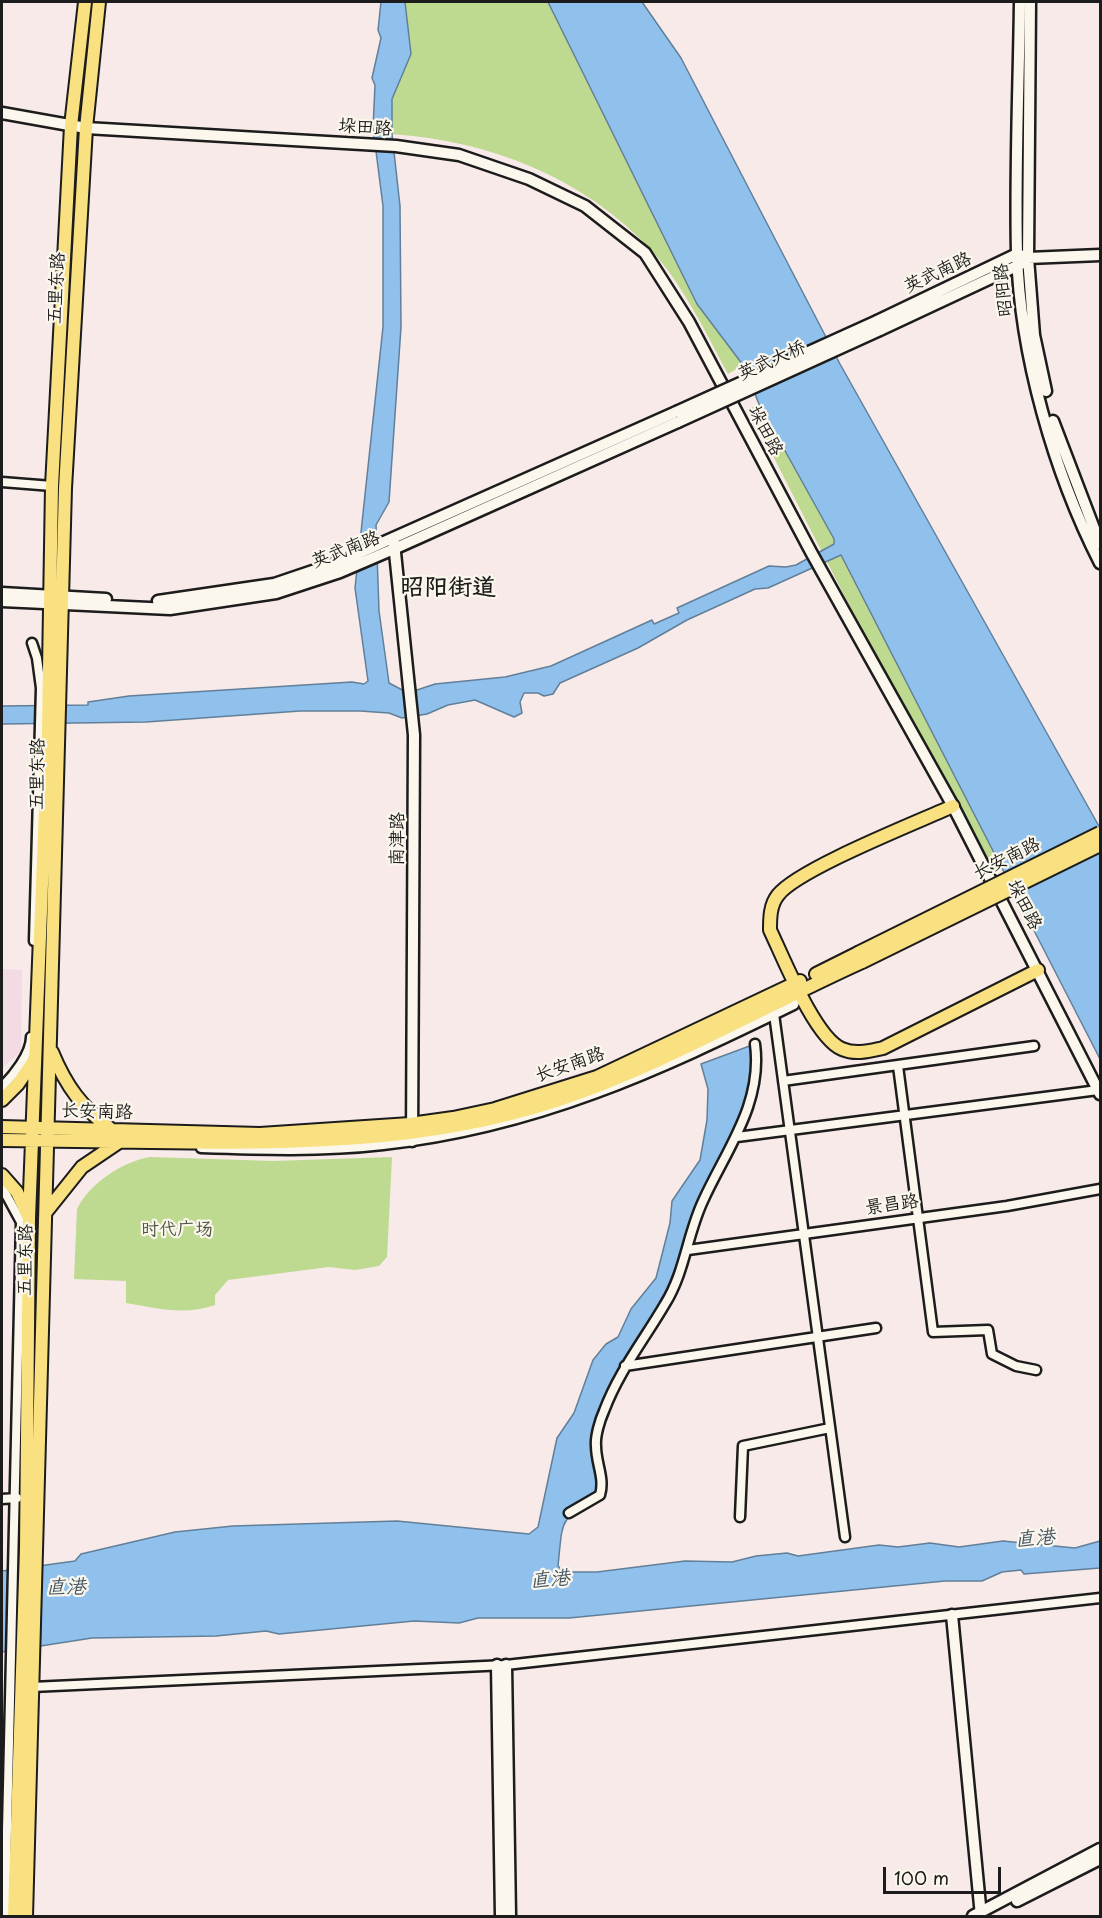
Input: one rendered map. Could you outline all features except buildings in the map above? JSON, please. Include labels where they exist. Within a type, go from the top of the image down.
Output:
[{"type":"main road","name":"五里东路","points":[[56,601],[52,486],[71,126],[85,2]]},
{"type":"main road","name":"五里东路","points":[[16,1687],[22,1667],[26,1550],[33,1498],[45,1213],[38,1136],[35,1058],[49,683],[65,488],[86,128],[99,2]]},
{"type":"main road","name":"五里东路","points":[[47,1128],[50,1047],[48,732]]},
{"type":"main road","points":[[953,806],[806,874],[778,895],[770,915],[770,930],[817,1025],[831,1042],[842,1049],[862,1053],[883,1048],[1038,970]]},
{"type":"main road","name":"长安南路","points":[[860,957],[1101,833]]},
{"type":"main road","name":"长安南路","points":[[2,1140],[38,1136],[120,1141],[260,1144],[411,1133],[597,1077],[1101,845]]},
{"type":"main road","points":[[50,1047],[62,1075],[77,1097],[89,1113],[112,1130]]},
{"type":"main road","points":[[2,1100],[18,1084],[35,1058]]},
{"type":"main road","name":"长安南路","points":[[2,1127],[38,1136]]},
{"type":"main road","name":"长安南路","points":[[38,1136],[47,1128],[260,1134],[411,1133]]},
{"type":"main road","name":"五里东路","points":[[33,1498],[29,1218],[38,1136]]},
{"type":"main road","points":[[45,1213],[57,1195],[82,1167],[120,1141]]},
{"type":"main road","points":[[2,1175],[17,1192],[29,1218]]},
{"type":"main road","points":[[14,1917],[16,1687]]},
{"type":"main road","points":[[16,1687],[26,1917]]},
{"type":"street","name":"昭阳路","points":[[1020,2],[1023,256],[1034,335],[1052,418],[1101,544]]},
{"type":"street","name":"昭阳路","points":[[1030,2],[1023,256],[1018,267],[1025,334],[1045,419],[1067,487],[1101,563]]},
{"type":"street","name":"垛田路","points":[[2,113],[86,128],[396,146],[459,155],[529,179],[585,206],[645,253],[689,322],[811,552],[953,806],[1099,1092]]},
{"type":"street","points":[[1023,256],[1101,255]]},
{"type":"street","name":"英武南路","points":[[878,325],[1023,256]]},
{"type":"street","name":"英武南路","points":[[878,325],[1018,267]]},
{"type":"street","name":"英武大桥","points":[[677,417],[878,325]]},
{"type":"street","name":"英武南路","points":[[2,601],[56,601],[170,609],[276,593],[381,550],[677,417]]},
{"type":"street","points":[[2,482],[52,486]]},
{"type":"street","name":"南津路","points":[[394,544],[414,735],[411,1133]]},
{"type":"street","name":"英武南路","points":[[2,593],[56,601]]},
{"type":"street","points":[[32,643],[49,683]]},
{"type":"street","points":[[2,1087],[31,1045],[48,732]]},
{"type":"street","points":[[138,1148],[328,1149],[411,1133],[498,1125],[573,1104],[652,1073],[794,1005],[798,986]]},
{"type":"street","points":[[774,1014],[846,1537]]},
{"type":"street","points":[[569,1514],[600,1496],[603,1485],[596,1445],[603,1412],[624,1366],[666,1303],[683,1268],[703,1201],[746,1116],[758,1065],[755,1044]]},
{"type":"street","points":[[783,1081],[1034,1046]]},
{"type":"street","points":[[898,1066],[933,1332],[988,1330],[992,1354],[1016,1366],[1036,1370]]},
{"type":"street","points":[[737,1137],[1099,1092]]},
{"type":"street","points":[[2,1187],[21,1222],[14,1498],[26,1550]]},
{"type":"street","name":"景昌路","points":[[688,1250],[918,1218],[1101,1189]]},
{"type":"street","points":[[624,1366],[876,1328]]},
{"type":"street","points":[[740,1517],[742,1446],[830,1428]]},
{"type":"street","points":[[2,1499],[33,1498]]},
{"type":"street","points":[[5,1917],[16,1687],[501,1665],[1101,1598]]},
{"type":"street","points":[[952,1615],[980,1916]]},
{"type":"street","points":[[501,1665],[501,1917]]},
{"type":"street","points":[[501,1665],[510,1917]]},
{"type":"street","points":[[980,1916],[1101,1849]]},
{"type":"street","points":[[980,1916],[1101,1859]]},
{"type":"shaded area","points":[[2,969],[22,970],[21,1052],[2,1068]]},
{"type":"green space","points":[[405,2],[548,2],[697,304],[743,365],[728,374],[693,310],[662,263],[624,224],[596,202],[533,167],[499,155],[464,145],[392,134],[392,99],[411,53]]},
{"type":"green space","points":[[759,404],[834,539],[832,547],[822,552],[749,409]]},
{"type":"green space","points":[[838,555],[844,558],[1003,868],[989,875],[826,560]]},
{"type":"green space","name":"时代广场","points":[[150,1157],[273,1161],[392,1157],[387,1257],[379,1266],[355,1270],[329,1267],[228,1280],[215,1295],[215,1305],[204,1308],[181,1311],[126,1303],[126,1281],[74,1279],[77,1209],[98,1182],[118,1169]]},
{"type":"water","points":[[381,2],[405,2],[411,54],[392,99],[392,134],[400,206],[401,327],[389,502],[376,525],[379,611],[389,683],[408,693],[435,684],[505,677],[551,666],[652,620],[654,624],[679,613],[677,608],[769,566],[796,565],[834,544],[834,539],[759,404],[743,365],[697,304],[548,2],[642,2],[681,58],[840,364],[1100,828],[1100,1059],[841,555],[768,588],[755,589],[687,620],[638,648],[560,683],[553,694],[544,696],[538,693],[524,693],[520,702],[522,713],[514,717],[475,700],[448,705],[427,714],[402,718],[389,713],[360,711],[300,711],[146,722],[2,724],[2,706],[88,705],[88,702],[129,696],[352,682],[364,684],[368,681],[355,588],[383,327],[383,206],[373,128],[375,85],[372,78],[381,38],[378,30]]},
{"type":"water","name":"直港","points":[[755,1044],[758,1065],[746,1116],[703,1201],[683,1268],[627,1361],[595,1445],[600,1495],[576,1510],[565,1522],[562,1529],[558,1566],[564,1572],[597,1572],[685,1561],[732,1562],[756,1556],[787,1553],[798,1556],[879,1545],[898,1547],[930,1543],[959,1547],[1003,1541],[1075,1548],[1100,1541],[1100,1568],[1024,1574],[1021,1570],[1002,1572],[982,1581],[945,1581],[569,1618],[478,1618],[459,1623],[414,1621],[279,1634],[266,1631],[216,1636],[92,1638],[2,1652],[2,1571],[75,1561],[81,1554],[175,1532],[233,1526],[397,1521],[529,1534],[538,1527],[557,1438],[574,1413],[593,1360],[606,1344],[618,1337],[631,1309],[656,1278],[670,1223],[672,1201],[700,1160],[707,1120],[708,1089],[701,1064]]},
{"type":"district","name":"昭阳街道","points":[[448,588]]}]
